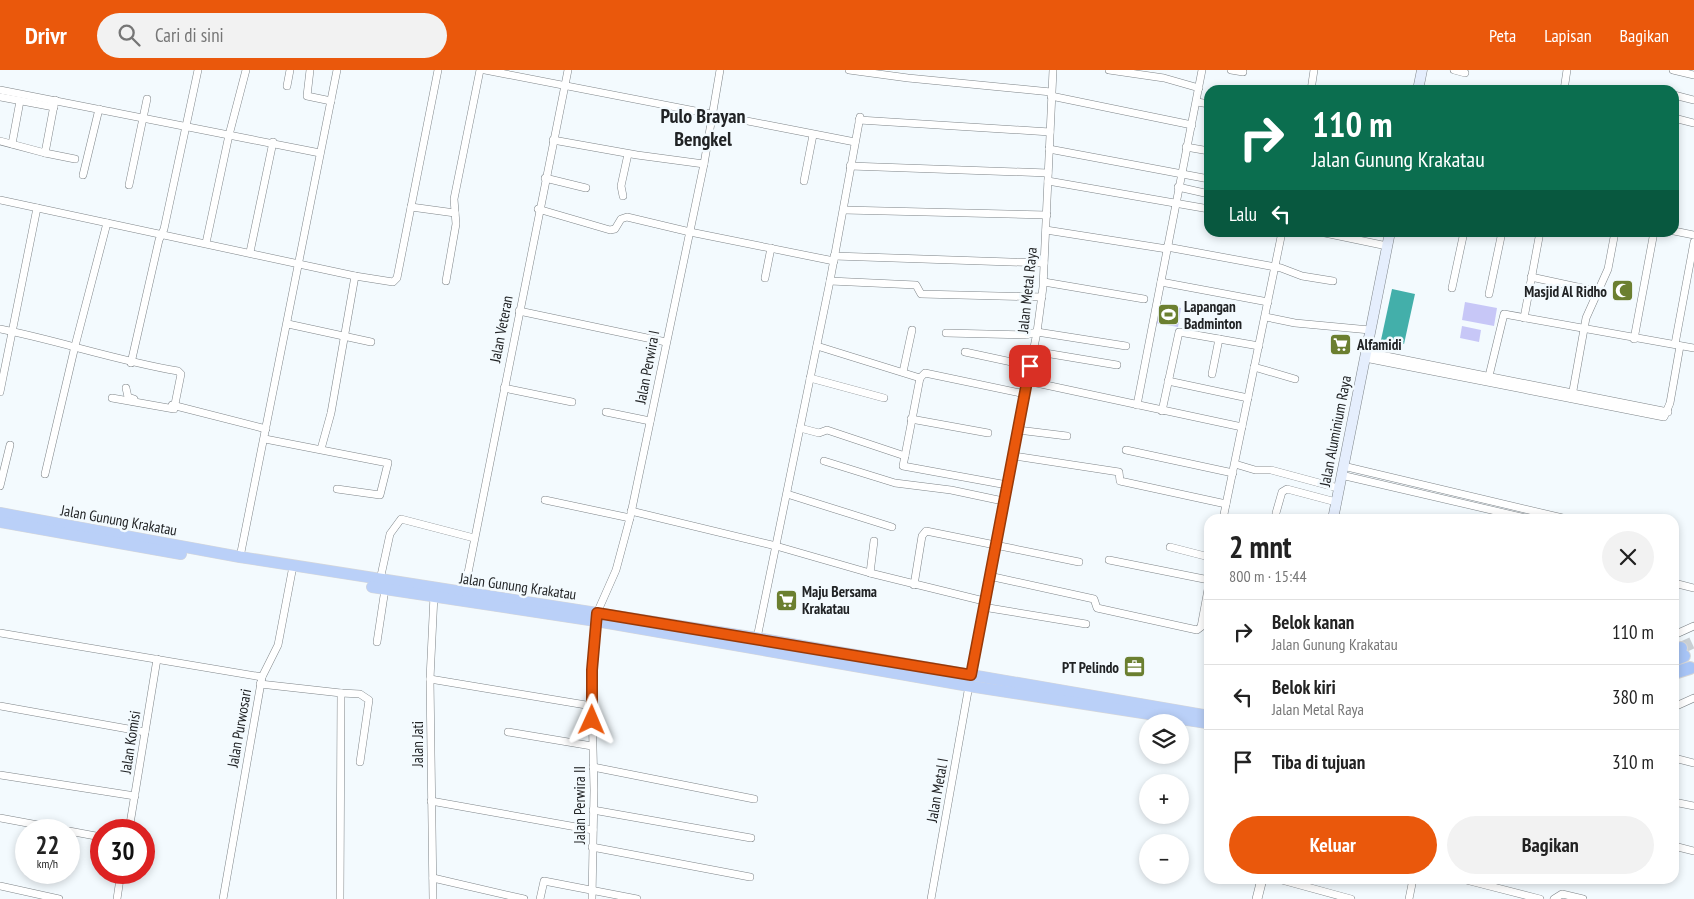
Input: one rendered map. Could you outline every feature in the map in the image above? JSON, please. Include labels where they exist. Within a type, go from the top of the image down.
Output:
[{"type":"highway","name":"Jalan Gunung Krakatau","points":[[0,513],[240,557],[293,569]]},
{"type":"highway","name":"Jalan Gunung Krakatau","points":[[0,522],[434,593],[757,638],[970,681],[1204,715]]},
{"type":"highway","name":"Jalan Gunung Krakatau","points":[[434,593],[464,593],[1204,723]]},
{"type":"highway","points":[[1679,671],[1690,668]]},
{"type":"main road","points":[[1419,85],[1422,70]]},
{"type":"main road","name":"Jalan Aluminium Raya","points":[[1334,514],[1389,237]]},
{"type":"street","points":[[131,363],[187,128],[198,70]]},
{"type":"street","points":[[206,243],[229,135],[246,70]]},
{"type":"street","points":[[287,86],[290,70]]},
{"type":"street","points":[[310,70],[307,96],[331,101]]},
{"type":"street","points":[[240,557],[288,324],[337,70]]},
{"type":"street","points":[[0,200],[390,282],[396,280],[438,70]]},
{"type":"street","points":[[446,281],[456,224],[454,199],[480,70]]},
{"type":"street","points":[[485,70],[564,87],[855,142]]},
{"type":"street","name":"Jalan Veteran","points":[[464,593],[538,209],[568,70]]},
{"type":"street","name":"Jalan Perwira I","points":[[596,617],[616,570],[631,515],[704,164],[720,70]]},
{"type":"street","points":[[849,70],[1051,94],[1192,125]]},
{"type":"street","name":"Jalan Metal Raya","points":[[970,681],[988,576],[1014,456],[1042,297],[1053,70]]},
{"type":"street","points":[[1109,70],[1164,78],[1199,88]]},
{"type":"street","points":[[1136,405],[1202,70]]},
{"type":"street","points":[[1231,70],[1243,72]]},
{"type":"street","points":[[1312,85],[1314,70]]},
{"type":"street","points":[[1454,70],[1465,73]]},
{"type":"street","points":[[1565,85],[1567,70]]},
{"type":"street","points":[[1673,70],[1694,75]]},
{"type":"street","points":[[0,90],[54,104]]},
{"type":"street","points":[[1679,96],[1694,100]]},
{"type":"street","points":[[0,97],[99,109],[187,128],[273,142],[320,153]]},
{"type":"street","points":[[129,185],[147,99]]},
{"type":"street","points":[[12,144],[20,100]]},
{"type":"street","points":[[1197,102],[1204,103]]},
{"type":"street","points":[[45,153],[54,104]]},
{"type":"street","points":[[83,176],[99,109]]},
{"type":"street","points":[[757,638],[844,210],[859,119],[1050,132]]},
{"type":"street","points":[[1679,119],[1694,123]]},
{"type":"street","points":[[804,181],[813,134]]},
{"type":"street","points":[[553,140],[628,154],[704,164]]},
{"type":"street","points":[[0,141],[75,159]]},
{"type":"street","points":[[250,252],[273,142]]},
{"type":"street","points":[[1186,147],[1204,150]]},
{"type":"street","points":[[1049,150],[1204,178]]},
{"type":"street","points":[[623,196],[621,186],[628,154]]},
{"type":"street","points":[[850,166],[1048,173]]},
{"type":"street","points":[[545,178],[586,188]]},
{"type":"street","points":[[1048,181],[1204,208]]},
{"type":"street","points":[[1178,187],[1204,193]]},
{"type":"street","points":[[411,207],[455,212]]},
{"type":"street","points":[[0,392],[37,208]]},
{"type":"street","points":[[538,209],[613,230],[624,217],[770,248],[834,258],[1044,263]]},
{"type":"street","points":[[844,210],[1047,215]]},
{"type":"street","points":[[45,474],[74,346],[107,222]]},
{"type":"street","points":[[1366,355],[1617,405],[1668,412],[1694,237],[1694,226]]},
{"type":"street","points":[[1046,230],[1167,248],[1275,267],[1302,276],[1333,281]]},
{"type":"street","points":[[1679,232],[1694,237]]},
{"type":"street","points":[[1224,514],[1281,237]]},
{"type":"street","points":[[1344,237],[1387,246]]},
{"type":"street","points":[[1452,288],[1463,237]]},
{"type":"street","points":[[1489,294],[1501,237]]},
{"type":"street","points":[[1524,318],[1539,237]]},
{"type":"street","points":[[1572,396],[1584,329],[1596,291],[1608,269],[1614,237]]},
{"type":"street","points":[[1634,339],[1653,237]]},
{"type":"street","points":[[765,278],[770,248]]},
{"type":"street","points":[[321,449],[331,413],[355,276]]},
{"type":"street","points":[[1531,277],[1596,291]]},
{"type":"street","points":[[830,280],[916,286],[921,294],[1042,297]]},
{"type":"street","points":[[1044,282],[1144,299]]},
{"type":"street","points":[[1161,282],[1268,302]]},
{"type":"street","points":[[518,311],[666,342]]},
{"type":"street","points":[[1488,379],[1502,315],[1694,348]]},
{"type":"street","points":[[1266,317],[1301,324],[1325,324],[1370,330]]},
{"type":"street","points":[[288,324],[371,342]]},
{"type":"street","points":[[0,329],[74,346],[131,363],[180,372],[181,376],[175,406]]},
{"type":"street","points":[[902,372],[912,330]]},
{"type":"street","points":[[946,333],[1026,335],[1037,332],[1126,346]]},
{"type":"street","points":[[1162,411],[1178,332],[1259,346]]},
{"type":"street","points":[[1212,374],[1219,339]]},
{"type":"street","points":[[817,346],[920,378]]},
{"type":"street","points":[[1033,351],[1117,365]]},
{"type":"street","points":[[965,352],[1030,366]]},
{"type":"street","points":[[1254,367],[1295,379]]},
{"type":"street","points":[[1007,484],[903,466],[911,419],[920,378],[925,373],[1025,394]]},
{"type":"street","points":[[810,378],[884,398]]},
{"type":"street","points":[[1027,381],[1242,427]]},
{"type":"street","points":[[1168,381],[1248,398]]},
{"type":"street","points":[[126,388],[127,395],[130,398],[175,406],[266,429]]},
{"type":"street","points":[[504,388],[572,402]]},
{"type":"street","points":[[112,398],[172,408],[175,406]]},
{"type":"street","points":[[606,412],[650,421]]},
{"type":"street","points":[[911,419],[988,434]]},
{"type":"street","points":[[800,428],[820,432],[827,430],[905,456]]},
{"type":"street","points":[[1018,430],[1066,436]]},
{"type":"street","points":[[265,439],[388,463],[380,495],[337,489]]},
{"type":"street","points":[[0,486],[10,446]]},
{"type":"street","points":[[1126,450],[1233,473]]},
{"type":"street","points":[[1014,456],[1119,472],[1120,481],[1226,504]]},
{"type":"street","points":[[824,462],[895,483],[951,490],[1003,501]]},
{"type":"street","points":[[1235,464],[1254,470],[1271,470],[1338,488]]},
{"type":"street","points":[[1342,471],[1381,475],[1547,514]]},
{"type":"street","points":[[1342,471],[1379,484],[1508,514]]},
{"type":"street","points":[[1379,484],[1381,475]]},
{"type":"street","points":[[1276,513],[1282,492],[1287,489],[1336,502]]},
{"type":"street","points":[[787,494],[892,527]]},
{"type":"street","points":[[545,500],[631,515],[776,546],[983,604],[1086,624]]},
{"type":"street","points":[[1494,510],[1496,502]]},
{"type":"street","points":[[1504,513],[1506,504]]},
{"type":"street","points":[[376,642],[390,534],[401,519],[474,538]]},
{"type":"street","points":[[914,585],[922,536],[926,531],[995,544],[1048,558],[1080,562]]},
{"type":"street","points":[[870,573],[874,541]]},
{"type":"street","points":[[1170,547],[1204,556]]},
{"type":"street","points":[[1109,560],[1204,581]]},
{"type":"street","name":"Jalan Purwosari","points":[[223,899],[261,680],[278,645],[293,569]]},
{"type":"street","points":[[988,576],[1094,599],[1096,608],[1197,630],[1201,627],[1204,610]]},
{"type":"street","points":[[1679,584],[1694,588]]},
{"type":"street","name":"Jalan Jati","points":[[433,899],[430,679],[434,593]]},
{"type":"street","name":"Jalan Perwira II","points":[[592,899],[592,706],[596,617]]},
{"type":"street","points":[[1679,633],[1694,626]]},
{"type":"street","points":[[0,633],[157,659],[261,680],[341,693],[360,694],[369,700],[360,762]]},
{"type":"street","name":"Jalan Komisi","points":[[131,819],[157,659]]},
{"type":"street","points":[[430,679],[592,706]]},
{"type":"street","name":"Jalan Metal I","points":[[931,899],[970,681]]},
{"type":"street","points":[[340,899],[341,693]]},
{"type":"street","points":[[1679,705],[1694,698]]},
{"type":"street","points":[[0,706],[145,732]]},
{"type":"street","points":[[508,732],[592,746]]},
{"type":"street","points":[[1679,760],[1694,764]]},
{"type":"street","points":[[593,767],[754,799]]},
{"type":"street","points":[[0,775],[135,796]]},
{"type":"street","points":[[431,801],[593,830]]},
{"type":"street","points":[[1679,803],[1694,806]]},
{"type":"street","points":[[593,810],[751,838]]},
{"type":"street","points":[[0,818],[15,821]]},
{"type":"street","points":[[592,847],[750,877]]},
{"type":"street","points":[[1679,847],[1694,851]]},
{"type":"street","points":[[433,878],[524,899]]},
{"type":"street","points":[[540,899],[544,881],[637,899]]},
{"type":"street","points":[[117,899],[120,884]]},
{"type":"street","points":[[1257,899],[1261,884]]},
{"type":"street","points":[[1296,884],[1352,899]]},
{"type":"street","points":[[1409,899],[1412,884]]},
{"type":"street","points":[[1482,884],[1540,899]]},
{"type":"street","points":[[0,886],[59,899]]},
{"type":"street","points":[[1554,899],[1562,894],[1583,899]]},
{"type":"shaded area","points":[[1392,289],[1415,294],[1404,344],[1381,340]]},
{"type":"shaded area","points":[[1465,302],[1497,308],[1494,326],[1462,320]]},
{"type":"shaded area","name":"Lapangan Badminton","points":[[1159,304],[1181,308],[1178,327],[1155,323]]},
{"type":"shaded area","points":[[1462,326],[1481,330],[1479,342],[1460,338]]},
{"type":"tunnel","points":[[1681,648],[1694,642]]},
{"type":"place","name":"Masjid Al Ridho","points":[[1623,291]]},
{"type":"place","name":"Lapangan Badminton","points":[[1168,315]]},
{"type":"place","name":"Alfamidi","points":[[1341,344]]},
{"type":"place","name":"Maju Bersama Krakatau","points":[[786,600]]},
{"type":"place","name":"PT Pelindo","points":[[1135,667]]},
{"type":"district","name":"Pulo Brayan Bengkel","points":[[703,128]]},
{"type":"route","points":[[592,720],[592,670],[597,613],[757,638],[971,675],[982,607],[1014,456],[1030,366]]}]
